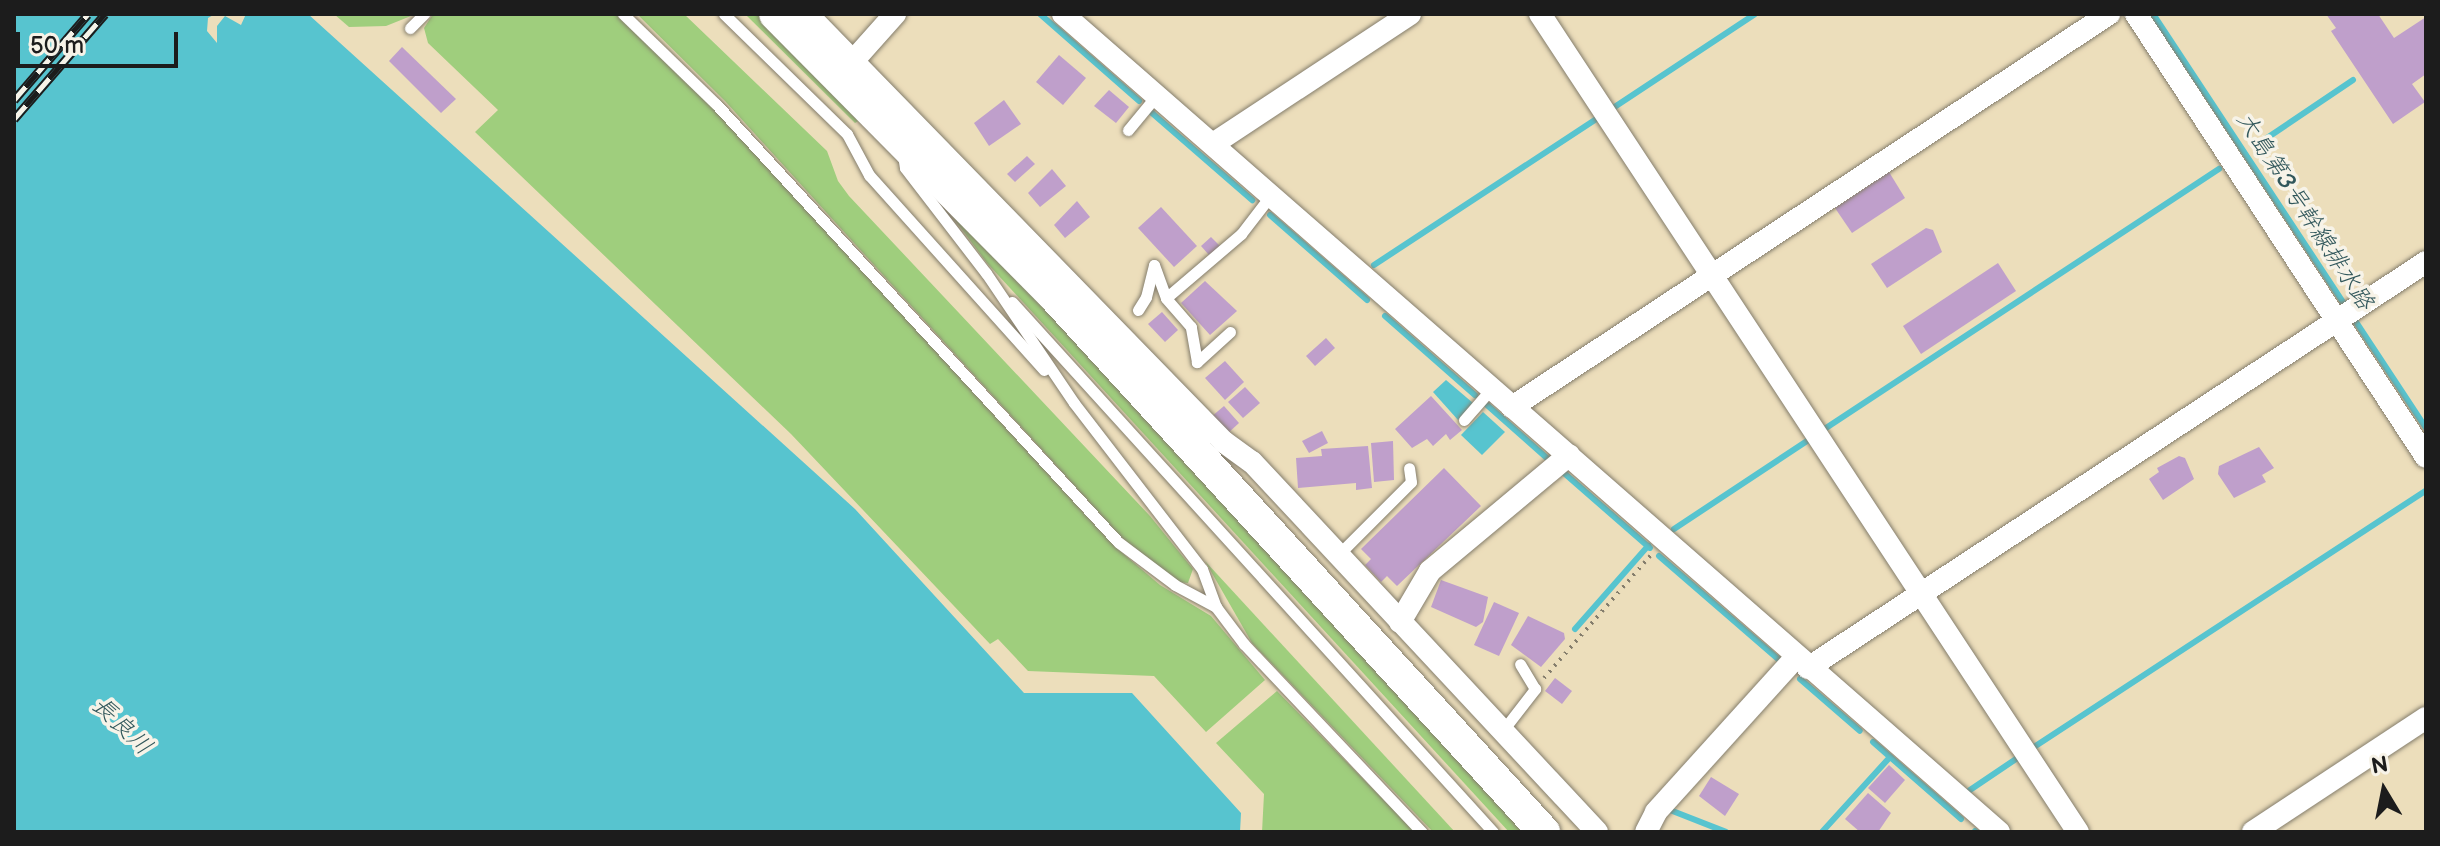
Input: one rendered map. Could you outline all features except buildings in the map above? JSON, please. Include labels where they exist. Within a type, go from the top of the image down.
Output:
[{"type":"street","points":[[775,14],[1053,295],[1544,832]]},
{"type":"street","points":[[807,14],[1400,622],[1423,640],[1597,832]]},
{"type":"street","points":[[854,60],[895,14]]},
{"type":"street","points":[[1063,14],[1999,832]]},
{"type":"street","points":[[1213,144],[1410,14]]},
{"type":"street","points":[[1540,14],[2078,832]]},
{"type":"street","points":[[1512,407],[2109,14]]},
{"type":"street","points":[[2136,14],[2346,315],[2426,457]]},
{"type":"street","points":[[1646,832],[1656,812],[1802,663],[1921,594],[2426,262]]},
{"type":"street","points":[[1400,622],[1430,571],[1569,455]]},
{"type":"street","points":[[2253,832],[2426,718]]},
{"type":"lane","points":[[410,28],[424,14]]},
{"type":"lane","points":[[623,14],[716,104],[1118,542],[1175,585],[1216,607]]},
{"type":"lane","points":[[724,14],[847,134],[869,175],[1074,403]]},
{"type":"lane","points":[[1128,130],[1157,95]]},
{"type":"lane","points":[[901,139],[905,168],[986,273],[1074,403],[1202,569],[1216,607],[1244,644],[1422,832]]},
{"type":"lane","points":[[1166,298],[1241,234],[1271,195]]},
{"type":"lane","points":[[1138,310],[1146,297],[1154,265],[1166,298],[1191,327],[1197,362],[1230,332]]},
{"type":"lane","points":[[986,273],[1493,832]]},
{"type":"lane","points":[[1464,420],[1491,389]]},
{"type":"lane","points":[[1338,555],[1411,482],[1409,468]]},
{"type":"lane","points":[[1504,729],[1535,689],[1520,664]]},
{"type":"path","points":[[1535,689],[1665,540]]},
{"type":"green space","points":[[334,14],[416,14],[386,26],[349,27]]},
{"type":"green space","points":[[433,14],[617,14],[712,107],[1113,545],[1160,585],[1211,616],[1265,680],[1206,732],[1154,676],[1028,671],[998,639],[990,644],[791,434],[475,132],[498,110],[428,43],[424,28]]},
{"type":"green space","points":[[637,14],[684,14],[827,151],[838,181],[849,196],[1150,516],[1193,569],[1188,583],[1177,582],[1122,538],[725,101]]},
{"type":"green space","points":[[745,14],[759,14],[863,118],[855,123]]},
{"type":"green space","points":[[925,180],[1530,832],[1509,832],[987,263]]},
{"type":"green space","points":[[1205,561],[1455,832],[1433,832],[1252,643]]},
{"type":"green space","points":[[1277,691],[1415,832],[1262,832],[1264,794],[1216,743]]},
{"type":"water","name":"長良川","points":[[14,14],[215,14],[208,18],[207,31],[217,43],[217,26],[225,16],[241,25],[246,14],[308,14],[855,509],[1024,693],[1132,693],[1241,813],[1240,832],[14,832]]},
{"type":"water","points":[[1446,380],[1473,403],[1458,420],[1433,392]]},
{"type":"water","points":[[1483,412],[1505,432],[1482,455],[1461,435]]},
{"type":"waterway","points":[[1040,14],[1139,101]]},
{"type":"waterway","points":[[1613,108],[1755,14]]},
{"type":"waterway","name":"大島第3号幹線排水路","points":[[2153,14],[2426,428]]},
{"type":"waterway","points":[[2261,142],[2353,80]]},
{"type":"waterway","points":[[1152,113],[1252,200]]},
{"type":"waterway","points":[[1374,265],[1596,119]]},
{"type":"waterway","points":[[1826,428],[2219,169]]},
{"type":"waterway","points":[[1270,215],[1367,300]]},
{"type":"waterway","points":[[1385,316],[1475,395]]},
{"type":"waterway","points":[[1487,405],[1548,459]]},
{"type":"waterway","points":[[1674,529],[1807,441]]},
{"type":"waterway","points":[[1564,473],[1650,548]]},
{"type":"waterway","points":[[2034,747],[2426,490]]},
{"type":"waterway","points":[[1575,629],[1648,546]]},
{"type":"waterway","points":[[1659,556],[1779,660]]},
{"type":"waterway","points":[[1800,679],[1860,731]]},
{"type":"waterway","points":[[1873,742],[1961,819]]},
{"type":"waterway","points":[[1822,832],[1890,757]]},
{"type":"waterway","points":[[1970,790],[2019,757]]},
{"type":"waterway","points":[[1670,810],[1726,832]]},
{"type":"railway","points":[[14,100],[88,14]]},
{"type":"railway","points":[[14,119],[105,14]]}]
